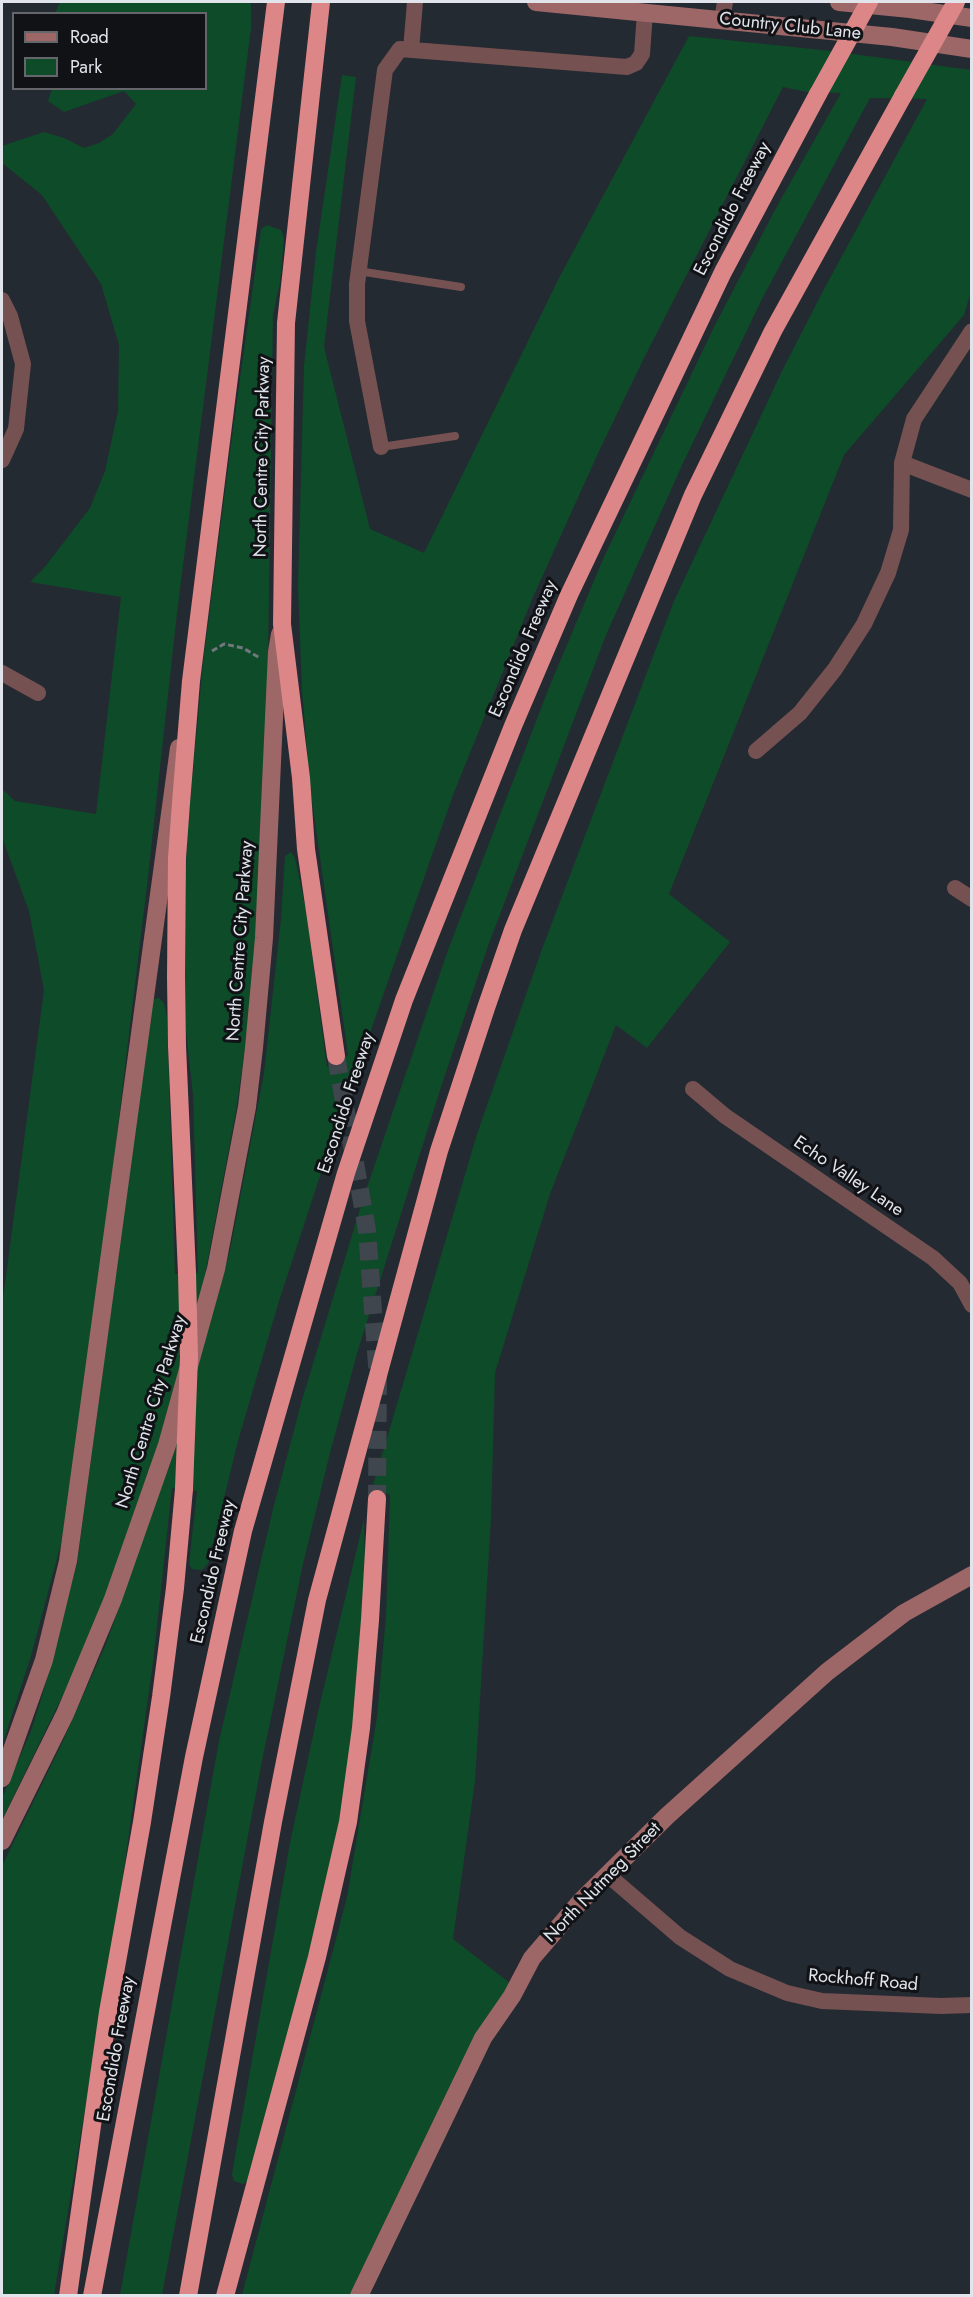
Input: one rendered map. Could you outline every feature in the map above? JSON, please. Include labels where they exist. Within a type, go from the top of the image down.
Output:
[{"type":"highway","name":"North Centre City Parkway","points":[[191,681],[276,2]]},
{"type":"highway","name":"North Centre City Parkway","points":[[282,624],[286,322],[321,2]]},
{"type":"highway","name":"Escondido Freeway","points":[[92,2295],[194,1757],[243,1531],[346,1173],[404,999],[513,726],[569,595],[723,272],[869,2]]},
{"type":"highway","points":[[188,2295],[271,1833],[317,1600],[439,1151],[479,1030],[513,930],[693,495],[773,331],[956,2]]},
{"type":"highway","points":[[282,624],[301,778],[306,849],[336,1056]]},
{"type":"highway","points":[[68,2295],[108,2012],[142,1822],[161,1697],[175,1588],[184,1489],[189,1357],[177,1046],[176,943],[177,858],[191,681]]},
{"type":"highway","points":[[225,2295],[314,1969],[348,1822],[361,1728],[377,1498]]},
{"type":"main road","name":"Country Club Lane","points":[[536,2],[892,37],[972,49]]},
{"type":"main road","name":"Country Club Lane","points":[[839,2],[972,18]]},
{"type":"main road","name":"North Centre City Parkway","points":[[2,1841],[65,1714],[113,1599],[167,1445],[216,1269],[247,1107],[254,1048],[264,938],[277,652],[282,624]]},
{"type":"main road","name":"North Centre City Parkway","points":[[2,1778],[44,1660],[68,1561],[172,787],[191,681]]},
{"type":"main road","name":"North Nutmeg Street","points":[[359,2295],[483,2038],[512,1996],[532,1958],[580,1902],[667,1816],[827,1672],[904,1613],[972,1575]]},
{"type":"street","points":[[411,50],[415,2]]},
{"type":"street","points":[[722,20],[725,2]]},
{"type":"street","points":[[381,447],[357,321],[358,271],[385,70],[400,49],[627,67],[636,63],[642,54],[645,12]]},
{"type":"street","points":[[2,300],[10,316],[23,364],[16,429],[2,460]]},
{"type":"street","points":[[756,751],[800,713],[835,669],[864,624],[888,573],[901,530],[902,463],[914,419],[972,331]]},
{"type":"street","points":[[902,463],[972,490]]},
{"type":"street","points":[[2,673],[38,693]]},
{"type":"street","points":[[955,888],[972,899]]},
{"type":"street","name":"Echo Valley Lane","points":[[693,1089],[725,1116],[933,1258],[960,1283],[972,1305]]},
{"type":"street","name":"Rockhoff Road","points":[[608,1875],[680,1936],[730,1969],[787,1993],[822,2001],[941,2006],[972,2005]]},
{"type":"lane","points":[[358,271],[461,287]]},
{"type":"lane","points":[[381,447],[455,436]]},
{"type":"path","points":[[191,681],[213,650],[225,644],[243,648],[261,661]]},
{"type":"green space","points":[[60,2],[248,2],[251,4],[251,28],[177,613],[148,877],[86,1391],[62,1540],[31,1656],[2,1746],[2,1306],[44,990],[29,911],[2,837],[2,789],[15,801],[96,814],[121,597],[30,582],[44,568],[90,508],[105,471],[118,411],[119,345],[101,284],[42,195],[2,163],[2,146],[44,132],[64,138],[84,148],[99,143],[113,134],[136,104],[124,91],[64,112],[48,101],[52,90],[207,90],[207,12],[55,12]]},
{"type":"green space","points":[[689,36],[831,51],[971,70],[972,288],[964,315],[844,455],[669,894],[730,942],[647,1048],[616,1025],[550,1194],[495,1373],[491,1519],[475,1781],[453,1939],[510,1983],[454,2082],[350,2295],[242,2295],[347,1897],[377,1717],[386,1616],[390,1495],[380,1490],[372,1495],[368,1502],[477,1134],[542,949],[674,601],[782,371],[927,99],[870,98],[763,297],[683,463],[606,635],[488,946],[358,1350],[303,1564],[262,1761],[162,2295],[120,2295],[219,1741],[273,1509],[302,1400],[363,1199],[448,950],[550,685],[604,557],[714,327],[776,208],[841,93],[807,92],[783,87],[644,358],[533,597],[453,795],[318,1182],[279,1301],[238,1441],[208,1564],[202,1570],[192,1569],[189,1564],[197,1491],[172,1488],[153,1663],[118,1912],[54,2295],[2,2296],[2,1866],[62,1743],[106,1644],[166,1473],[212,1314],[230,1250],[264,1073],[281,919],[285,856],[291,852],[295,858],[306,910],[327,1067],[348,1055],[310,787],[302,690],[298,586],[304,366],[316,252],[342,75],[356,77],[324,347],[370,529],[424,553],[560,276]]},
{"type":"green space","points":[[267,225],[281,230],[284,238],[280,282],[273,315],[267,732],[258,917],[247,1034],[236,1111],[204,1280],[160,1445],[122,1554],[78,1664],[2,1820],[2,1798],[31,1731],[77,1564],[151,1011],[154,999],[159,998],[164,1003],[167,1017],[175,1274],[198,1273],[193,1096],[183,1003],[187,835],[203,663],[233,429],[261,229]]},
{"type":"green space","points":[[364,1519],[365,1571],[353,1730],[341,1821],[326,1896],[248,2181],[243,2184],[234,2181],[232,2174],[290,1843],[318,1712]]},
{"type":"tunnel","points":[[336,1056],[367,1230],[378,1378],[377,1499]]}]
